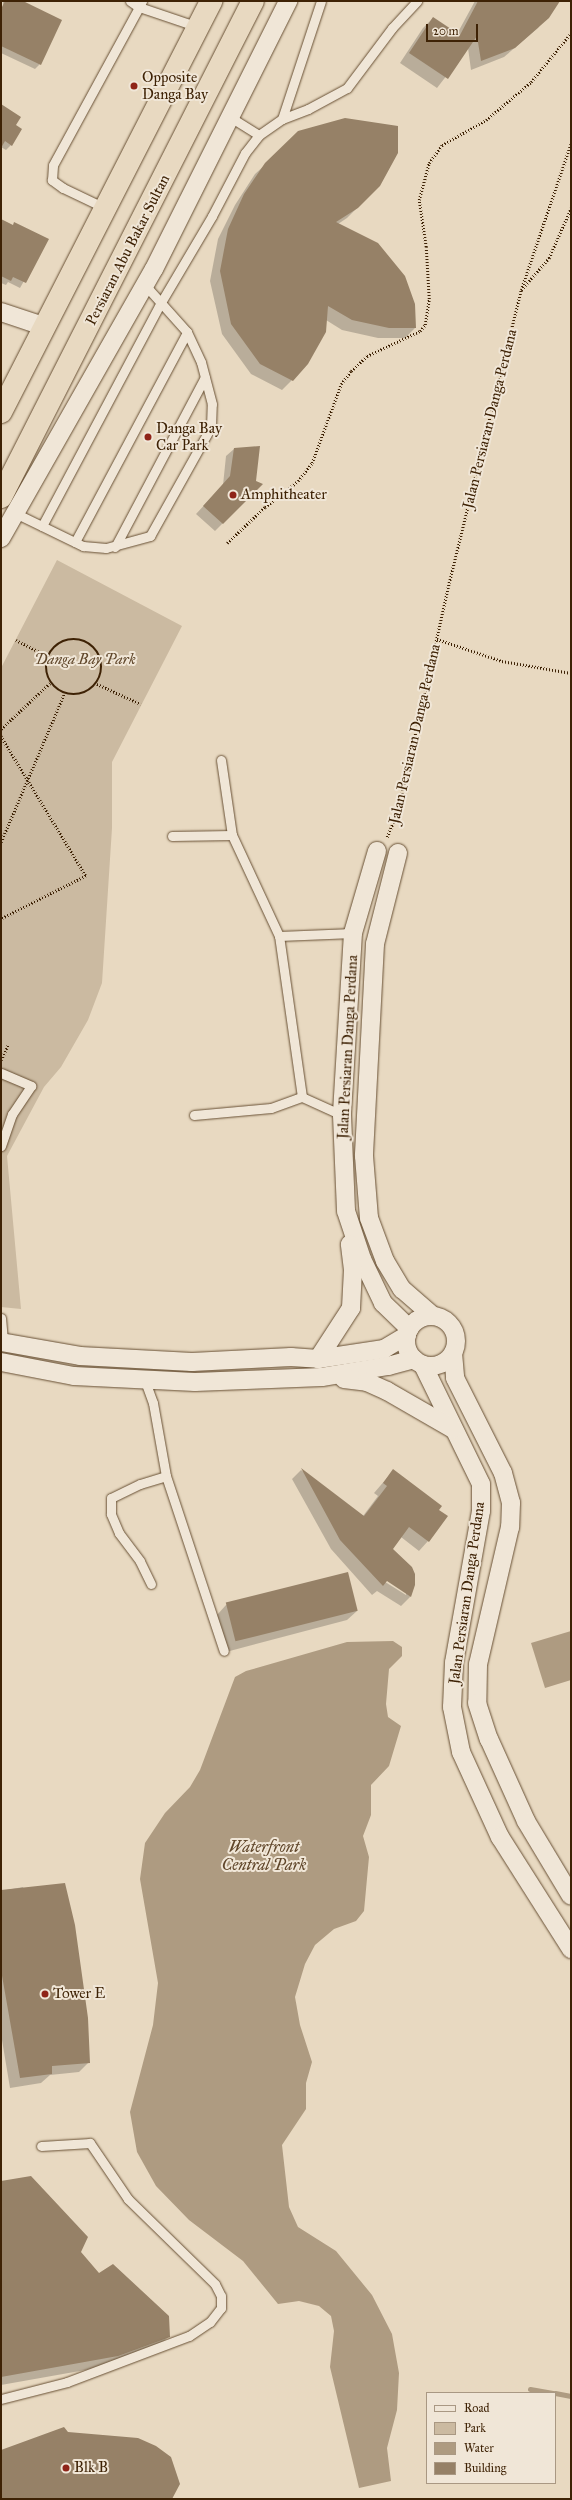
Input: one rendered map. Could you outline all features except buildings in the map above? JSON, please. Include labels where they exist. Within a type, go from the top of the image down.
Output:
[{"type":"highway","points":[[1,412],[107,209],[211,1]]},
{"type":"highway","name":"Persiaran Abu Bakar Sultan","points":[[8,505],[253,1]]},
{"type":"street","points":[[1,538],[8,505],[145,285],[288,1]]},
{"type":"street","points":[[1,312],[46,327]]},
{"type":"street","name":"Jalan Persiaran Danga Perdana","points":[[377,851],[354,933],[342,1115],[346,1211],[362,1259],[383,1303],[408,1332]]},
{"type":"street","name":"Jalan Persiaran Danga Perdana","points":[[398,852],[376,944],[364,1156],[369,1218],[386,1261],[402,1289],[432,1315]]},
{"type":"street","points":[[318,1359],[351,1308],[352,1270],[346,1211]]},
{"type":"street","points":[[1,1362],[74,1376],[145,1381],[194,1382],[322,1377],[418,1362],[438,1365],[453,1353],[456,1339],[451,1326],[440,1318],[432,1315],[419,1319],[408,1332],[384,1349],[318,1359],[291,1357],[192,1362],[80,1356],[2,1343]]},
{"type":"street","points":[[408,1332],[407,1348],[418,1362]]},
{"type":"street","name":"Jalan Persiaran Danga Perdana","points":[[453,1353],[455,1378],[503,1473],[511,1503],[510,1527],[478,1664],[476,1703],[489,1739],[526,1821],[571,1896]]},
{"type":"street","name":"Jalan Persiaran Danga Perdana","points":[[418,1362],[481,1484],[481,1511],[454,1663],[452,1707],[461,1752],[500,1837],[571,1949]]},
{"type":"street","points":[[322,1377],[367,1382],[414,1405],[453,1429]]},
{"type":"lane","points":[[130,1],[198,27]]},
{"type":"lane","points":[[282,119],[321,1]]},
{"type":"lane","points":[[42,526],[160,304],[212,216],[245,154],[259,135],[282,119],[308,109],[347,88],[392,28],[414,2]]},
{"type":"lane","points":[[107,209],[63,188],[52,180],[53,165],[141,4]]},
{"type":"lane","points":[[230,117],[259,135]]},
{"type":"lane","points":[[8,505],[42,526],[75,542],[106,548],[150,536],[211,427],[212,404],[201,362],[187,332],[160,304],[145,285]]},
{"type":"lane","points":[[75,542],[187,332]]},
{"type":"lane","points":[[115,546],[204,377]]},
{"type":"lane","points":[[220,760],[232,835],[279,936],[302,1097]]},
{"type":"lane","points":[[172,836],[232,835]]},
{"type":"lane","points":[[279,936],[354,933]]},
{"type":"lane","points":[[1,1073],[31,1086],[12,1114],[1,1146]]},
{"type":"lane","points":[[194,1115],[271,1108],[302,1097],[342,1115]]},
{"type":"lane","points":[[1,1318],[2,1343]]},
{"type":"lane","points":[[145,1381],[153,1403],[166,1476],[224,1651]]},
{"type":"lane","points":[[150,1584],[140,1561],[119,1533],[111,1514],[111,1498],[140,1484],[166,1476]]},
{"type":"lane","points":[[1,2399],[67,2382],[189,2336],[210,2322],[221,2308],[221,2296],[215,2284],[141,2214],[128,2199],[90,2143],[41,2146]]},
{"type":"path","points":[[227,543],[265,506],[298,481],[312,463],[341,384],[351,371],[367,356],[420,330],[425,325],[429,299],[427,254],[419,200],[429,163],[442,145],[486,120],[531,82],[571,33]]},
{"type":"path","name":"Jalan Persiaran Danga Perdana","points":[[377,851],[394,827],[437,639],[521,290],[571,143]]},
{"type":"path","name":"Jalan Persiaran Danga Perdana","points":[[521,290],[549,258],[571,208]]},
{"type":"path","points":[[437,639],[502,661],[571,673]]},
{"type":"path","points":[[16,640],[47,656]]},
{"type":"path","points":[[68,640],[87,642],[97,652],[102,666],[97,684],[82,695],[64,694],[50,683],[45,665],[47,656],[52,649],[68,640]]},
{"type":"path","points":[[1,729],[50,683]]},
{"type":"path","points":[[97,684],[141,704]]},
{"type":"path","points":[[1,842],[64,694]]},
{"type":"path","points":[[1,736],[86,876],[1,918]]},
{"type":"path","points":[[1,1060],[8,1045]]},
{"type":"green space","name":"Danga Bay Park","points":[[57,560],[182,626],[112,762],[112,828],[102,983],[88,1020],[61,1067],[44,1087],[7,1156],[21,1309],[1,1307],[1,668]]},
{"type":"water","points":[[571,1631],[571,1680],[545,1688],[531,1643]]},
{"type":"water","name":"Waterfront Central Park","points":[[393,1641],[402,1647],[402,1656],[389,1669],[386,1704],[388,1717],[401,1726],[389,1766],[371,1785],[371,1815],[363,1836],[369,1857],[364,1911],[356,1921],[334,1929],[315,1945],[305,1964],[295,1997],[300,2025],[312,2062],[306,2083],[306,2109],[282,2145],[289,2207],[298,2227],[336,2251],[372,2295],[392,2334],[399,2373],[397,2410],[387,2448],[391,2481],[359,2488],[330,2367],[334,2331],[331,2316],[319,2306],[299,2301],[278,2304],[243,2261],[189,2220],[156,2186],[137,2152],[130,2112],[153,2025],[158,1983],[140,1879],[145,1843],[165,1813],[190,1787],[200,1770],[235,1677],[246,1671],[347,1642]]},
{"type":"waterway","points":[[530,2389],[547,2392]]},
{"type":"waterway","points":[[556,2393],[571,2396]]},
{"type":"place","name":"Opposite Danga Bay","points":[[134,86]]},
{"type":"place","name":"Danga Bay Car Park","points":[[148,437]]},
{"type":"place","name":"Amphitheater","points":[[233,495]]},
{"type":"place","name":"Tower E","points":[[45,1994]]},
{"type":"place","name":"Blk B","points":[[66,2468]]}]
